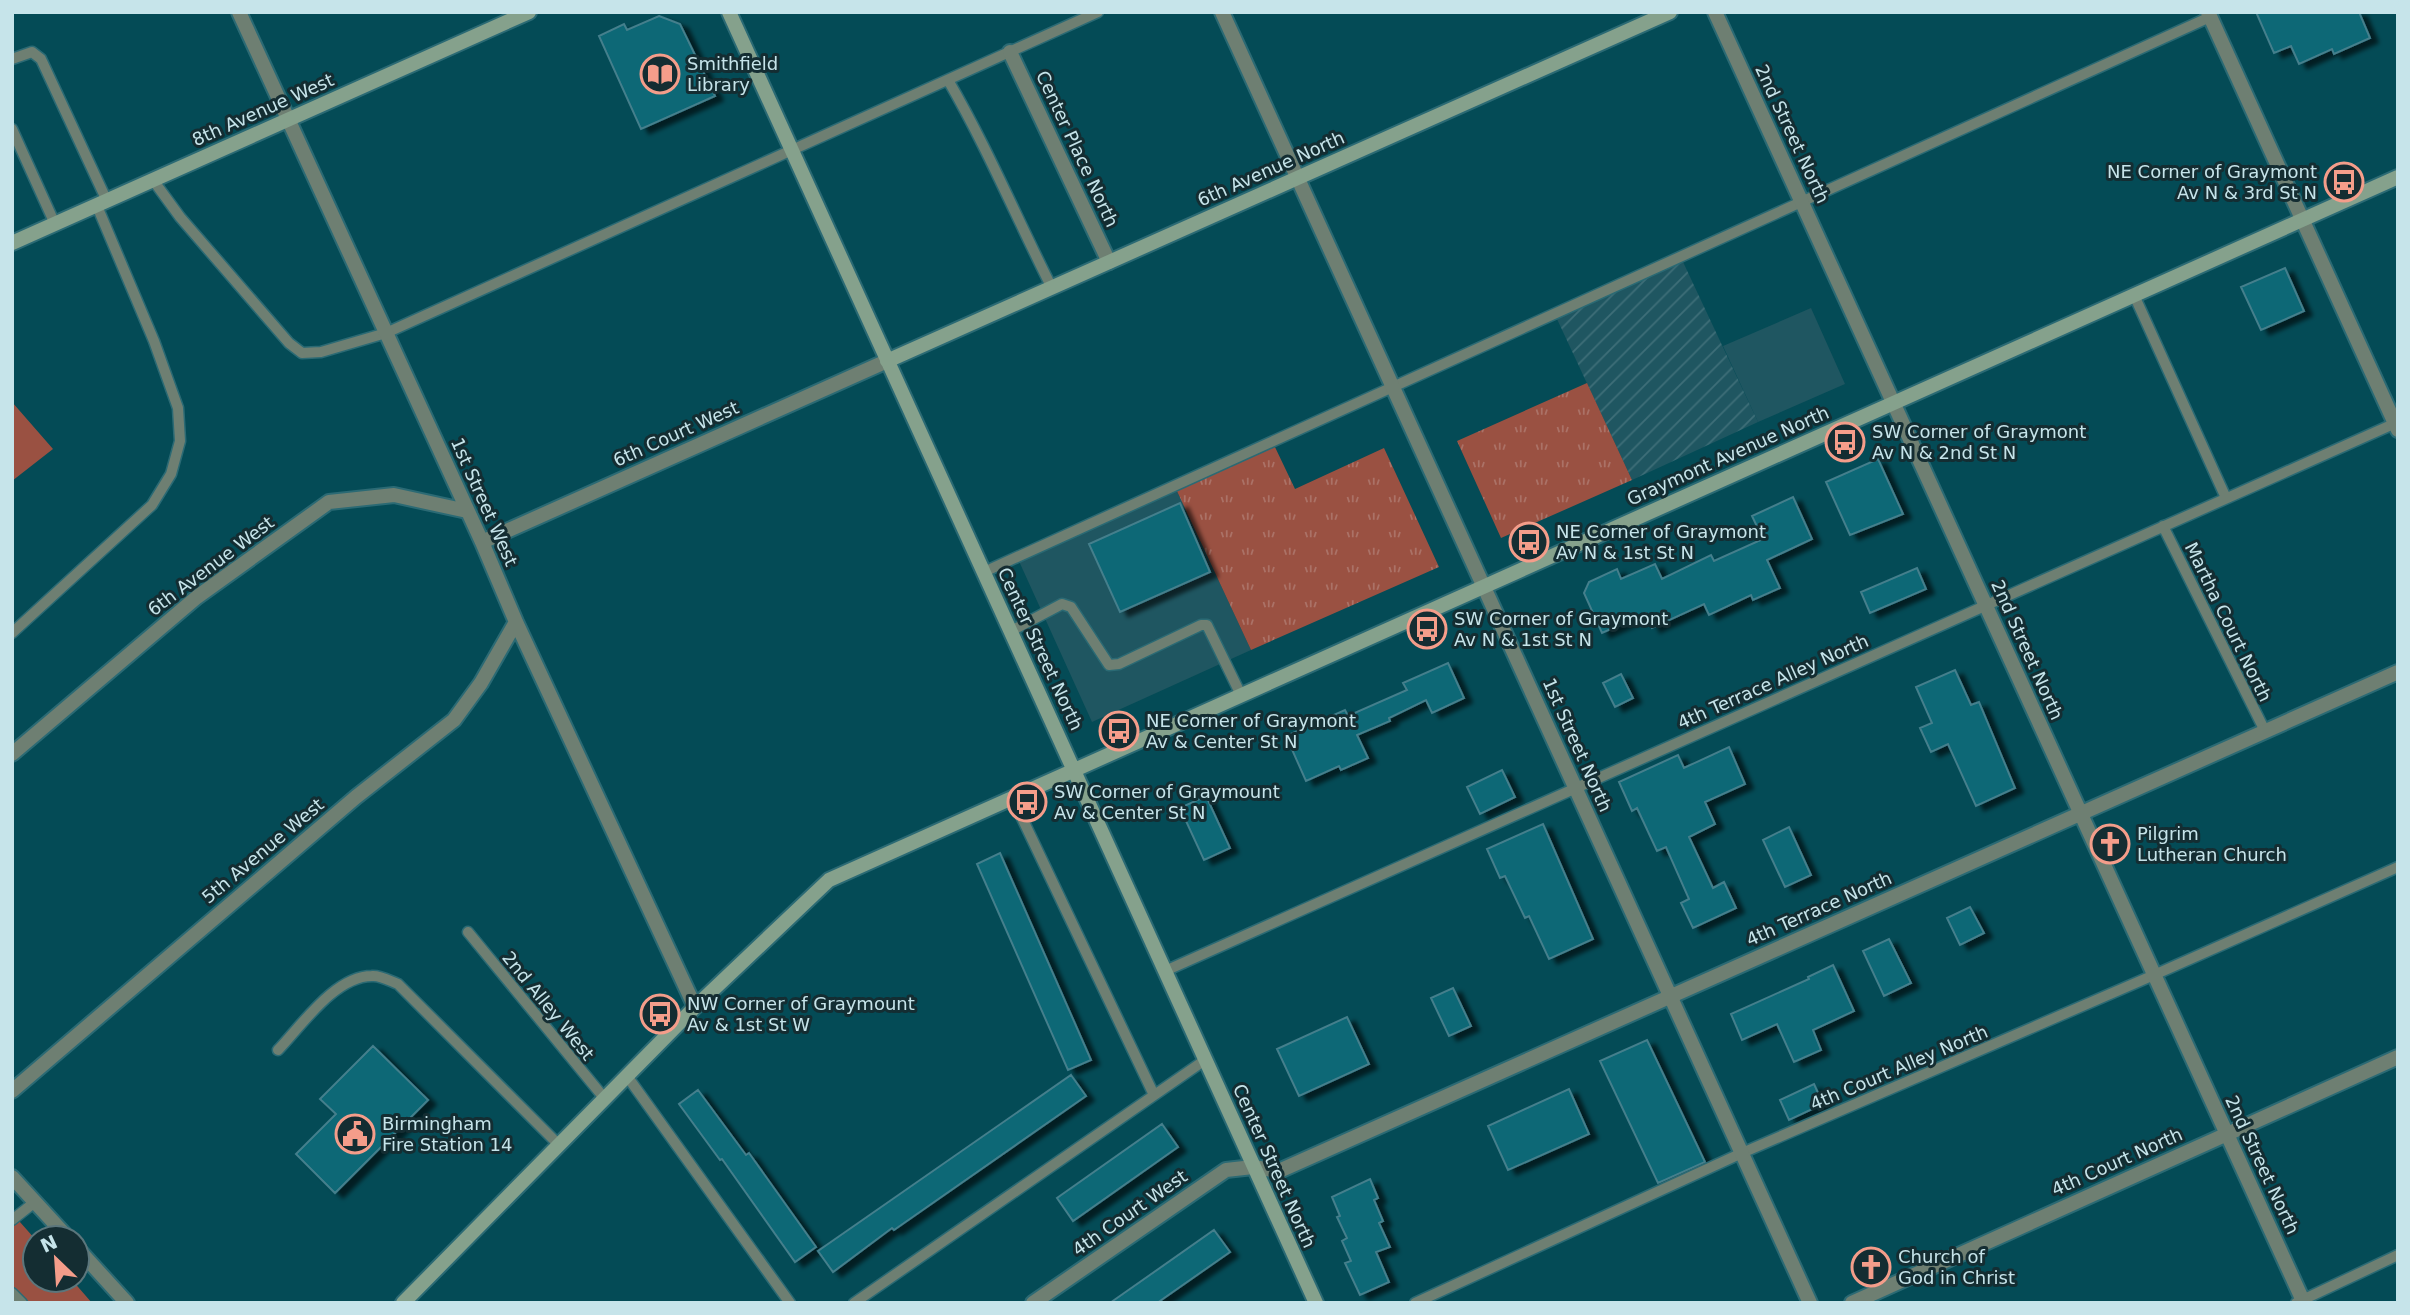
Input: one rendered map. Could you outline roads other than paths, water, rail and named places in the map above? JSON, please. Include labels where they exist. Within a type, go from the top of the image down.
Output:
[{"type":"main road","name":"8th Avenue West","points":[[12,243],[529,12]]},
{"type":"main road","name":"Center Street North","points":[[729,12],[1315,1303]]},
{"type":"main road","name":"6th Avenue North","points":[[887,361],[1670,12]]},
{"type":"main road","name":"Graymont Avenue North","points":[[403,1303],[695,1007],[829,880],[2398,177]]},
{"type":"street","name":"1st Street West","points":[[239,12],[482,542],[516,622],[695,1007]]},
{"type":"street","name":"1st Street North","points":[[1222,12],[1810,1303]]},
{"type":"street","name":"2nd Street North","points":[[1715,12],[2301,1302]]},
{"type":"street","points":[[2209,15],[2397,425]]},
{"type":"street","name":"Center Place North","points":[[1010,52],[1109,262]]},
{"type":"street","name":"6th Court West","points":[[482,542],[887,361]]},
{"type":"street","name":"6th Avenue West","points":[[12,754],[197,597],[329,502],[394,495],[467,511]]},
{"type":"street","name":"5th Avenue West","points":[[12,1091],[356,797],[454,720],[475,692],[516,622]]},
{"type":"street","name":"4th Terrace North","points":[[1253,1167],[1279,1171],[2398,672]]},
{"type":"street","name":"4th Court North","points":[[1852,1303],[2398,1057]]},
{"type":"street","name":"4th Court West","points":[[1033,1303],[1226,1170],[1253,1167]]},
{"type":"street","points":[[12,1177],[55,1224]]},
{"type":"street","points":[[91,1265],[120,1300]]},
{"type":"lane","points":[[153,180],[180,218],[289,343],[302,353],[321,352],[386,333],[1098,12]]},
{"type":"lane","points":[[984,572],[1394,388],[2209,15]]},
{"type":"lane","points":[[12,59],[32,52],[41,59],[102,203],[158,352],[178,408],[180,441],[171,474],[152,505],[14,628]]},
{"type":"lane","points":[[948,80],[979,134],[1052,288]]},
{"type":"lane","points":[[12,129],[55,224]]},
{"type":"lane","points":[[2134,295],[2225,498]]},
{"type":"lane","name":"4th Terrace Alley North","points":[[1165,971],[2225,498],[2397,425]]},
{"type":"lane","name":"Martha Court North","points":[[2163,526],[2265,731]]},
{"type":"lane","points":[[1011,631],[1062,604],[1071,607],[1109,665],[1119,664],[1201,625],[1208,625],[1241,695]]},
{"type":"lane","points":[[1012,797],[1154,1095]]},
{"type":"lane","name":"4th Court Alley North","points":[[1415,1303],[1742,1153],[2398,867]]},
{"type":"lane","name":"2nd Alley West","points":[[468,932],[605,1099]]},
{"type":"lane","points":[[278,1050],[339,986],[375,975],[398,984],[559,1145]]},
{"type":"lane","points":[[854,1303],[1205,1060]]},
{"type":"lane","points":[[627,1076],[790,1303]]},
{"type":"lane","points":[[12,1220],[35,1202]]},
{"type":"lane","points":[[2301,1302],[2398,1255]]},
{"type":"lane","points":[[12,1293],[22,1303]]},
{"type":"place","name":"Smithfield Library","points":[[660,74]]},
{"type":"place","name":"NE Corner of Graymont Av N & 3rd St N","points":[[2344,182]]},
{"type":"place","name":"SW Corner of Graymont Av N & 2nd St N","points":[[1845,442]]},
{"type":"place","name":"NE Corner of Graymont Av N & 1st St N","points":[[1529,542]]},
{"type":"place","name":"SW Corner of Graymont Av N & 1st St N","points":[[1427,629]]},
{"type":"place","name":"NE Corner of Graymont Av & Center St N","points":[[1119,731]]},
{"type":"place","name":"SW Corner of Graymount Av & Center St N","points":[[1027,802]]},
{"type":"place","name":"Pilgrim Lutheran Church","points":[[2110,844]]},
{"type":"place","name":"NW Corner of Graymount Av & 1st St W","points":[[660,1014]]},
{"type":"place","name":"Birmingham Fire Station 14","points":[[355,1134]]},
{"type":"place","name":"Church of God in Christ","points":[[1871,1267]]}]
